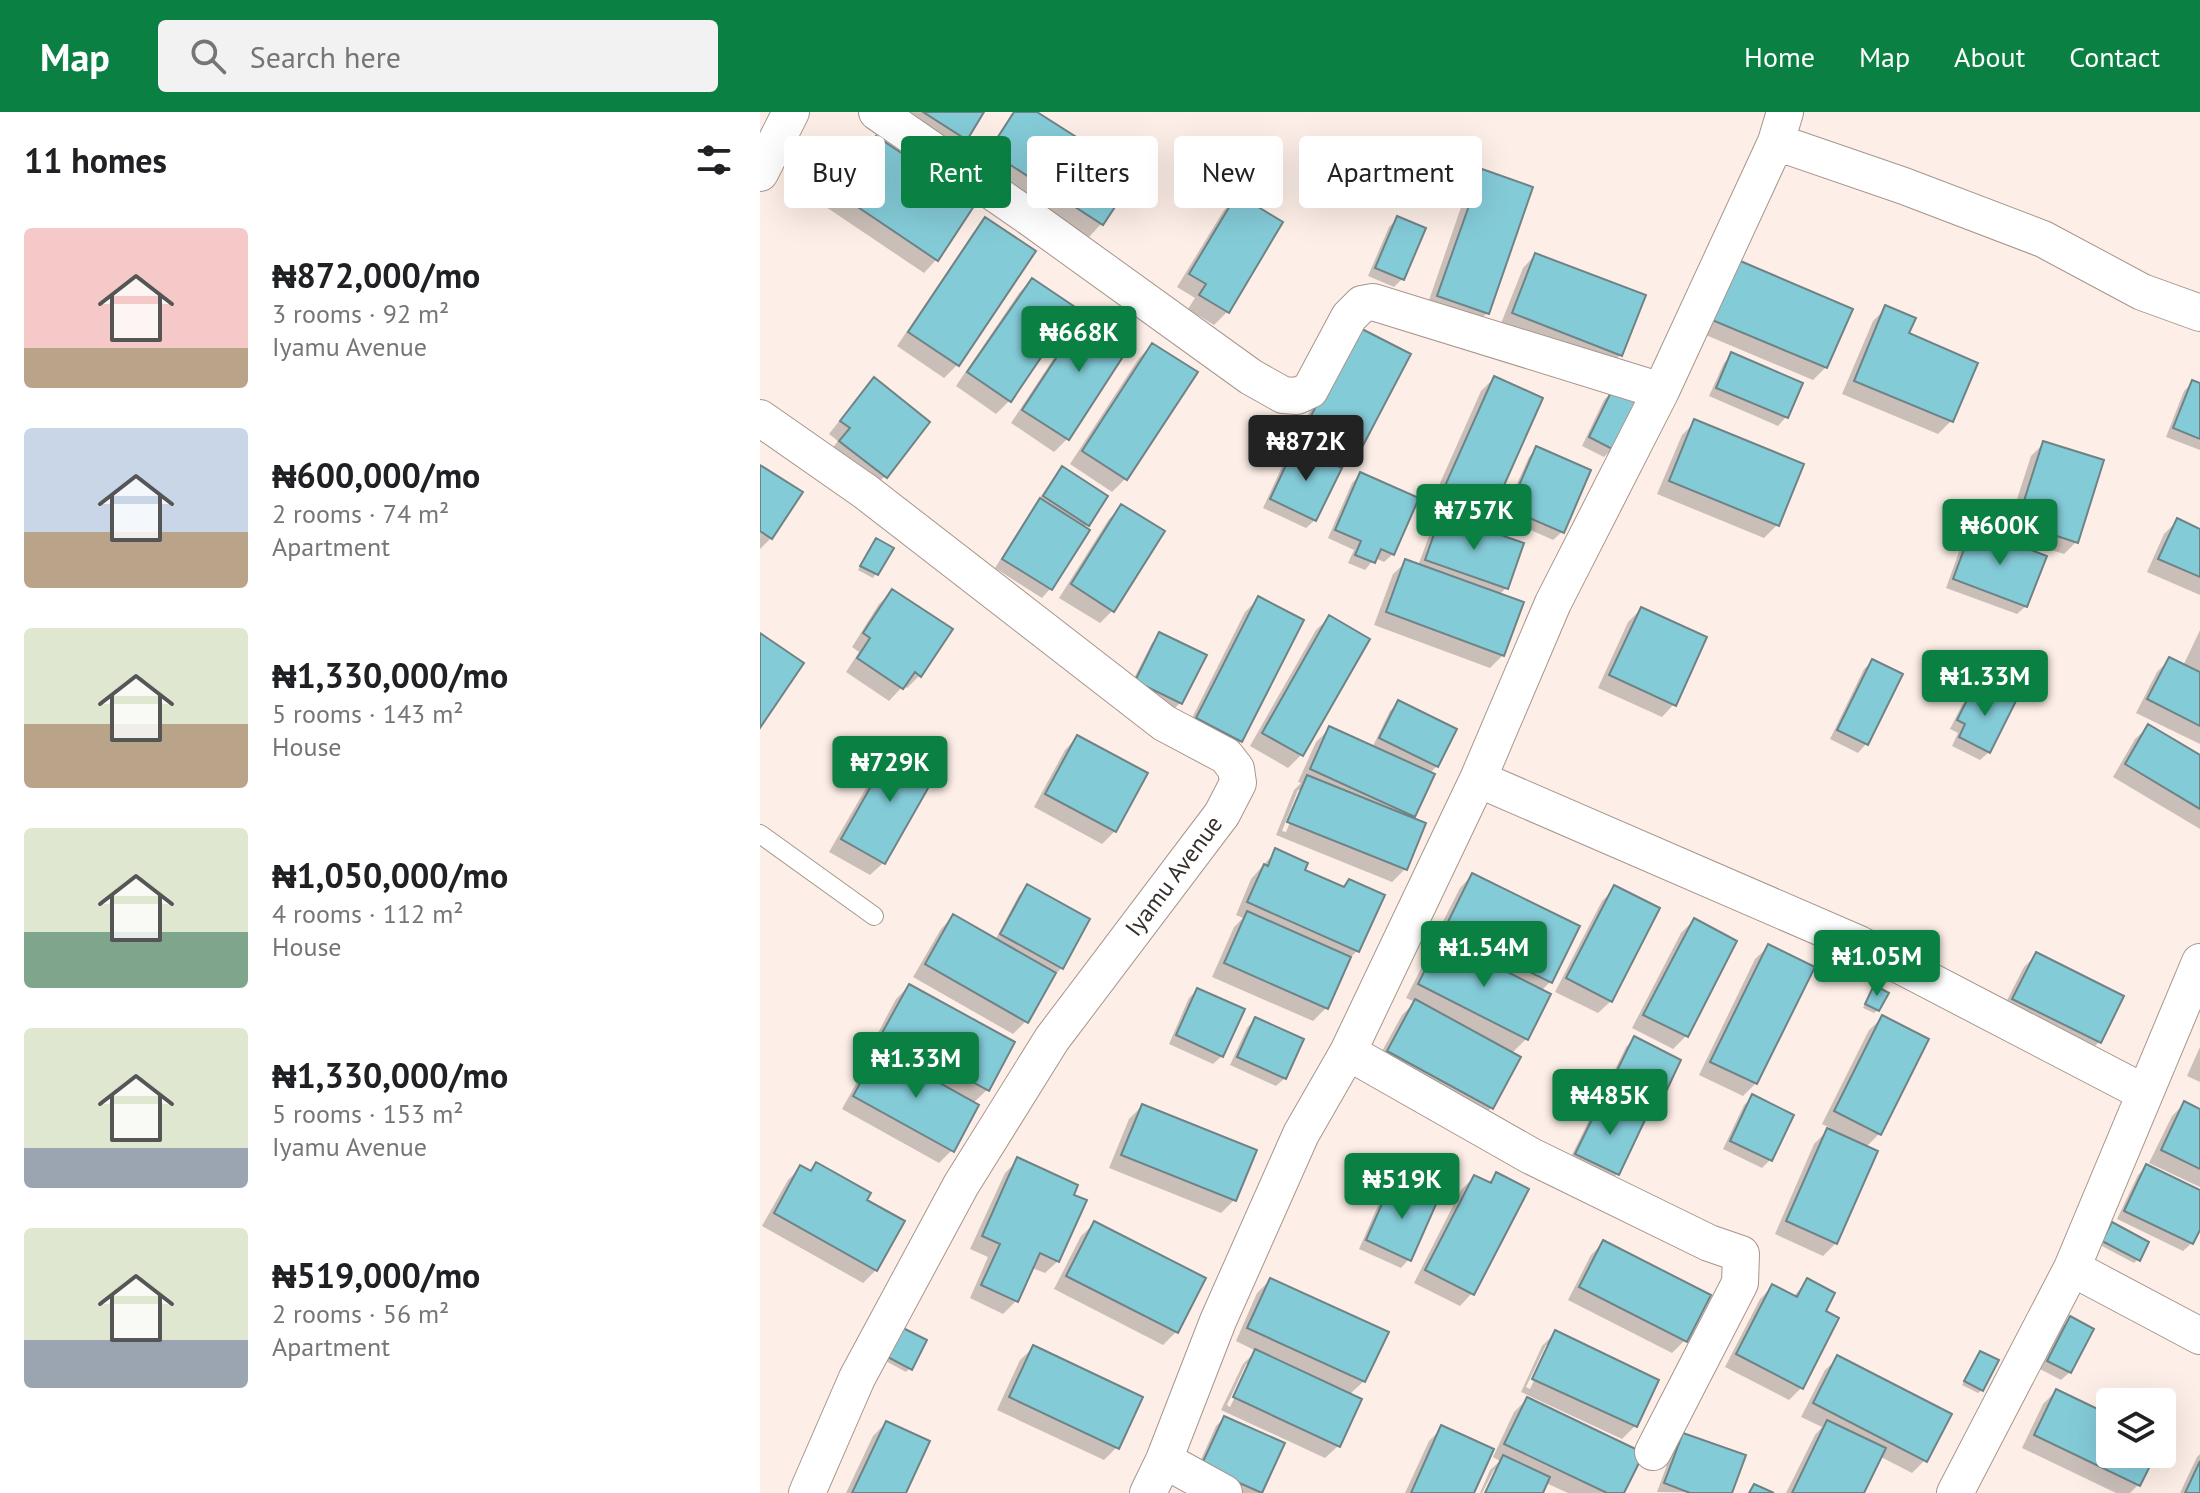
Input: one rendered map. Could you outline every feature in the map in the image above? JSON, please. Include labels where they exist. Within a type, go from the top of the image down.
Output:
[{"type":"street","points":[[760,173],[791,112]]},
{"type":"street","points":[[877,112],[1251,377],[1283,395],[1297,396],[1310,390],[1349,317],[1362,304],[1373,302],[1661,391]]},
{"type":"street","points":[[1148,1493],[1218,1321],[1301,1134],[1348,1052],[1478,779],[1553,603],[1661,391],[1780,127],[1904,186],[2043,239],[2142,292],[2200,313]]},
{"type":"street","name":"Iyamu Avenue","points":[[760,418],[866,492],[1164,723],[1226,756],[1236,769],[1238,783],[1222,814],[1052,1039],[961,1185],[857,1378],[807,1493]]},
{"type":"street","points":[[1478,779],[1859,944],[2145,1093]]},
{"type":"street","points":[[1955,1493],[2072,1268],[2200,962]]},
{"type":"street","points":[[1348,1052],[1531,1156],[1709,1243],[1741,1254],[1740,1283],[1653,1452]]},
{"type":"street","points":[[2072,1268],[2200,1336]]},
{"type":"street","points":[[1164,1460],[1224,1493]]},
{"type":"lane","points":[[760,834],[874,916]]},
{"type":"building","points":[[923,112],[984,112],[969,136],[961,136]]},
{"type":"building","points":[[1014,112],[1037,112],[1075,136],[1027,136],[1027,176],[1011,165],[1011,136],[999,136]]},
{"type":"building","points":[[885,142],[901,153],[901,208],[973,208],[938,261],[859,208],[885,208]]},
{"type":"building","points":[[1482,169],[1533,187],[1489,314],[1437,296],[1468,208],[1482,208]]},
{"type":"building","points":[[1077,208],[1114,208],[1103,225]]},
{"type":"building","points":[[1229,208],[1260,208],[1283,222],[1229,313],[1199,295],[1206,284],[1189,274]]},
{"type":"building","points":[[1397,216],[1426,228],[1404,280],[1375,268]]},
{"type":"building","points":[[985,217],[1036,251],[959,366],[908,332]]},
{"type":"building","points":[[1535,253],[1646,295],[1622,356],[1512,313]]},
{"type":"building","points":[[1738,260],[1853,309],[1827,368],[1712,320]]},
{"type":"building","points":[[1032,278],[1075,307],[1011,402],[967,372]]},
{"type":"building","points":[[1885,305],[1916,318],[1909,333],[1978,363],[1953,422],[1854,381]]},
{"type":"building","points":[[1089,308],[1135,338],[1069,440],[1022,410]]},
{"type":"building","points":[[1358,327],[1411,354],[1357,457],[1304,429]]},
{"type":"building","points":[[1152,343],[1198,372],[1127,480],[1082,451]]},
{"type":"building","points":[[1731,352],[1803,383],[1788,418],[1716,388]]},
{"type":"building","points":[[1494,376],[1543,398],[1493,510],[1444,488]]},
{"type":"building","points":[[874,377],[930,422],[887,478],[839,441],[850,428],[840,421]]},
{"type":"building","points":[[2192,380],[2200,383],[2200,439],[2173,428]]},
{"type":"building","points":[[1612,390],[1637,402],[1614,450],[1589,437]]},
{"type":"building","points":[[1694,419],[1804,464],[1779,526],[1669,481]]},
{"type":"building","points":[[2043,441],[2104,460],[2078,543],[2017,523]]},
{"type":"building","points":[[1295,446],[1342,468],[1316,521],[1270,499]]},
{"type":"building","points":[[1536,446],[1591,470],[1564,533],[1509,509]]},
{"type":"building","points":[[760,465],[803,492],[772,539],[760,531]]},
{"type":"building","points":[[1062,466],[1108,496],[1089,526],[1043,496]]},
{"type":"building","points":[[1360,472],[1419,498],[1394,555],[1381,549],[1375,563],[1355,555],[1361,541],[1335,530]]},
{"type":"building","points":[[1040,498],[1090,530],[1052,590],[1002,559]]},
{"type":"building","points":[[1121,504],[1165,531],[1114,612],[1071,584]]},
{"type":"building","points":[[1441,514],[1524,543],[1508,589],[1425,560]]},
{"type":"building","points":[[2177,518],[2200,529],[2200,577],[2158,559]]},
{"type":"building","points":[[1972,528],[2047,556],[2027,607],[1953,579]]},
{"type":"building","points":[[876,538],[894,548],[878,575],[860,566]]},
{"type":"building","points":[[1405,559],[1524,602],[1504,656],[1386,612]]},
{"type":"building","points":[[892,589],[953,629],[921,677],[915,672],[903,689],[857,658],[870,638],[863,633]]},
{"type":"building","points":[[1258,596],[1304,620],[1242,742],[1196,718]]},
{"type":"building","points":[[1641,607],[1707,637],[1676,706],[1609,675]]},
{"type":"building","points":[[1329,615],[1370,639],[1303,756],[1262,733]]},
{"type":"building","points":[[1159,632],[1207,655],[1182,704],[1135,681]]},
{"type":"building","points":[[760,633],[804,663],[760,728]]},
{"type":"building","points":[[2169,657],[2200,672],[2200,726],[2147,699]]},
{"type":"building","points":[[1872,659],[1903,674],[1868,745],[1837,730]]},
{"type":"building","points":[[1984,685],[2016,701],[1990,753],[1959,737],[1965,724],[1957,720],[1970,694],[1977,698]]},
{"type":"building","points":[[1398,700],[1457,729],[1438,767],[1379,738]]},
{"type":"building","points":[[2148,724],[2200,755],[2200,809],[2125,764]]},
{"type":"building","points":[[1329,726],[1435,774],[1415,817],[1310,769]]},
{"type":"building","points":[[1077,735],[1148,773],[1116,832],[1045,794]]},
{"type":"building","points":[[895,744],[939,769],[885,864],[841,839]]},
{"type":"building","points":[[1307,775],[1426,823],[1407,870],[1287,822]]},
{"type":"building","points":[[1275,848],[1308,863],[1305,870],[1344,887],[1349,879],[1385,895],[1359,952],[1247,902],[1264,864],[1268,866]]},
{"type":"building","points":[[1472,873],[1580,926],[1552,983],[1444,930]]},
{"type":"building","points":[[1027,884],[1090,919],[1063,969],[1000,934]]},
{"type":"building","points":[[1614,885],[1660,908],[1612,1002],[1566,978]]},
{"type":"building","points":[[1247,911],[1351,957],[1328,1009],[1224,963]]},
{"type":"building","points":[[953,914],[1056,973],[1028,1023],[925,964]]},
{"type":"building","points":[[1694,918],[1737,941],[1688,1037],[1643,1015]]},
{"type":"building","points":[[1441,938],[1551,994],[1528,1040],[1418,984]]},
{"type":"building","points":[[1768,944],[1815,967],[1757,1084],[1710,1062]]},
{"type":"building","points":[[2036,952],[2124,996],[2101,1043],[2012,999]]},
{"type":"building","points":[[909,984],[1015,1042],[989,1091],[882,1033]]},
{"type":"building","points":[[1874,985],[1889,993],[1879,1011],[1865,1004]]},
{"type":"building","points":[[1197,988],[1245,1009],[1223,1057],[1176,1035]]},
{"type":"building","points":[[1415,999],[1521,1057],[1493,1109],[1387,1051]]},
{"type":"building","points":[[1882,1015],[1929,1039],[1881,1135],[1834,1111]]},
{"type":"building","points":[[1255,1017],[1304,1039],[1286,1079],[1237,1057]]},
{"type":"building","points":[[1634,1036],[1681,1060],[1655,1115],[1607,1091]]},
{"type":"building","points":[[879,1049],[979,1105],[954,1152],[853,1096]]},
{"type":"building","points":[[1752,1094],[1794,1115],[1772,1161],[1730,1141]]},
{"type":"building","points":[[1602,1099],[1645,1120],[1619,1175],[1575,1154]]},
{"type":"building","points":[[2184,1101],[2200,1109],[2200,1169],[2161,1150]]},
{"type":"building","points":[[1142,1104],[1257,1150],[1236,1201],[1121,1155]]},
{"type":"building","points":[[1827,1128],[1878,1151],[1837,1244],[1786,1221]]},
{"type":"building","points":[[1017,1157],[1078,1185],[1074,1195],[1087,1200],[1059,1262],[1040,1253],[1018,1302],[981,1285],[1000,1244],[982,1236]]},
{"type":"building","points":[[816,1162],[871,1193],[867,1200],[905,1221],[877,1271],[774,1213],[800,1165],[811,1171]]},
{"type":"building","points":[[2146,1164],[2200,1190],[2200,1230],[2193,1244],[2124,1211]]},
{"type":"building","points":[[1496,1172],[1529,1189],[1474,1295],[1425,1270],[1474,1175],[1491,1183]]},
{"type":"building","points":[[1392,1181],[1437,1202],[1411,1261],[1366,1240]]},
{"type":"building","points":[[1094,1221],[1206,1278],[1178,1333],[1066,1276]]},
{"type":"building","points":[[2112,1222],[2149,1242],[2140,1261],[2102,1241]]},
{"type":"building","points":[[1603,1240],[1711,1295],[1687,1342],[1579,1287]]},
{"type":"building","points":[[1270,1278],[1389,1332],[1365,1382],[1247,1328]]},
{"type":"building","points":[[1807,1278],[1835,1293],[1826,1311],[1839,1318],[1803,1389],[1736,1354],[1772,1284],[1797,1297]]},
{"type":"building","points":[[2070,1316],[2094,1329],[2071,1373],[2047,1361]]},
{"type":"building","points":[[899,1326],[927,1340],[912,1370],[884,1355]]},
{"type":"building","points":[[1555,1330],[1659,1380],[1637,1427],[1532,1379]]},
{"type":"building","points":[[1033,1345],[1143,1397],[1119,1449],[1009,1397]]},
{"type":"building","points":[[1255,1349],[1362,1399],[1340,1447],[1233,1397]]},
{"type":"building","points":[[1980,1351],[1999,1360],[1983,1391],[1964,1381]]},
{"type":"building","points":[[1837,1355],[1952,1414],[1927,1462],[1813,1403]]},
{"type":"building","points":[[2056,1389],[2096,1408],[2096,1465],[2034,1435]]},
{"type":"building","points":[[1527,1397],[1644,1453],[1624,1493],[1607,1493],[1504,1444]]},
{"type":"building","points":[[1224,1416],[1285,1443],[1262,1493],[1201,1466]]},
{"type":"building","points":[[1827,1420],[1886,1448],[1864,1493],[1792,1493]]},
{"type":"building","points":[[886,1421],[930,1441],[906,1493],[852,1493]]},
{"type":"building","points":[[1441,1425],[1494,1449],[1474,1493],[1411,1493]]},
{"type":"building","points":[[1683,1433],[1746,1455],[1732,1493],[1690,1493],[1664,1483]]},
{"type":"building","points":[[1503,1455],[1550,1477],[1543,1493],[1485,1493]]},
{"type":"building","points":[[2200,1461],[2200,1493],[2185,1493]]},
{"type":"building","points":[[2103,1468],[2149,1468],[2140,1486]]},
{"type":"building","points":[[1754,1484],[1774,1493],[1749,1493]]}]
